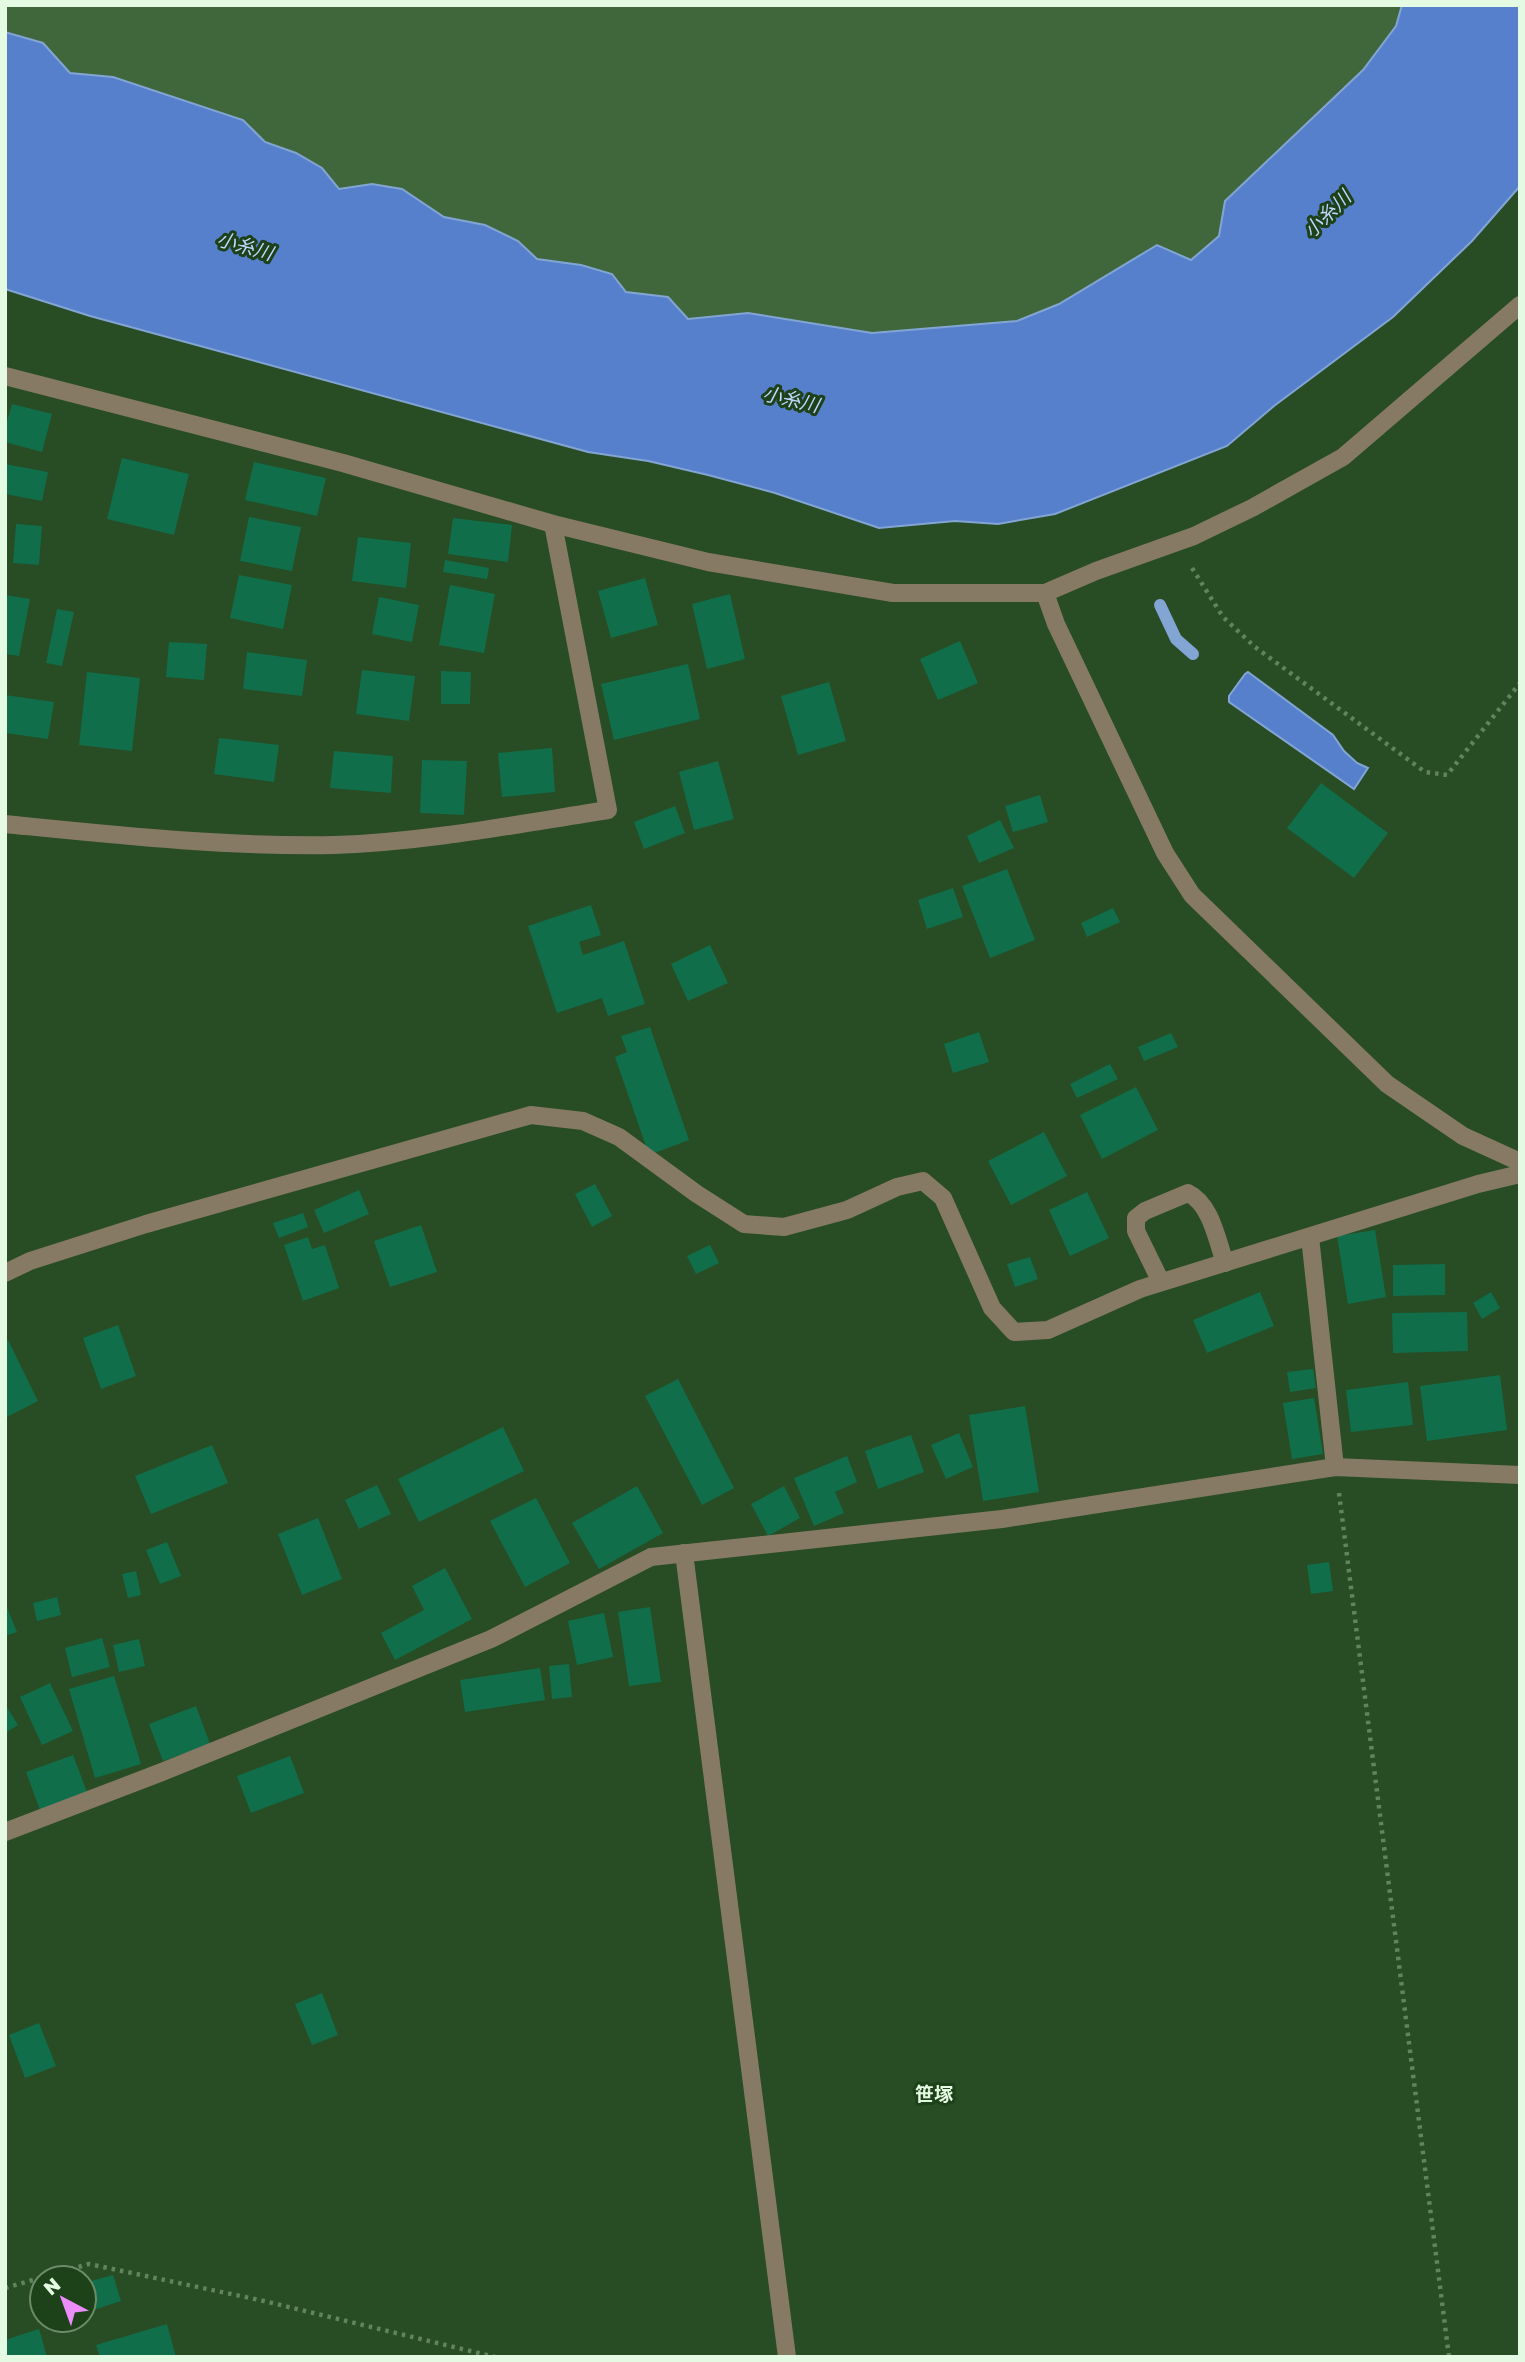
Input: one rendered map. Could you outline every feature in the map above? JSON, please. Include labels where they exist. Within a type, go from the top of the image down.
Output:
[{"type":"street","points":[[5,376],[343,463],[553,524],[708,562],[893,593],[1045,593],[1096,571],[1180,541],[1252,508],[1343,457],[1520,305]]},
{"type":"street","points":[[5,824],[186,842],[335,845],[461,833],[608,810],[553,524]]},
{"type":"street","points":[[1045,593],[1056,624],[1165,853],[1192,895],[1387,1084],[1462,1136],[1520,1162]]},
{"type":"street","points":[[5,1272],[30,1261],[146,1224],[531,1115],[583,1121],[618,1137],[744,1224],[784,1227],[847,1210],[897,1187],[923,1181],[943,1198],[992,1308],[1014,1332],[1048,1330],[1161,1282],[1478,1184],[1520,1174]]},
{"type":"street","points":[[1161,1282],[1136,1231],[1136,1218],[1145,1211],[1188,1193],[1197,1198],[1209,1217],[1225,1263]]},
{"type":"street","points":[[1310,1237],[1335,1467]]},
{"type":"street","points":[[5,1832],[162,1772],[491,1639],[651,1557],[1002,1518],[1335,1467],[1520,1475]]},
{"type":"street","points":[[684,1553],[787,2357]]},
{"type":"path","points":[[1180,541],[1196,575],[1223,617],[1255,647],[1425,772],[1447,775],[1520,683]]},
{"type":"path","points":[[1335,1467],[1448,2357]]},
{"type":"path","points":[[5,2288],[89,2264],[264,2301],[495,2357]]},
{"type":"green space","points":[[5,5],[1402,5],[1396,26],[1363,70],[1226,200],[1219,236],[1191,260],[1156,245],[1059,304],[1017,321],[872,333],[748,313],[688,319],[668,297],[625,292],[612,274],[581,265],[537,259],[518,241],[485,225],[444,217],[402,189],[372,184],[339,190],[322,168],[296,153],[265,142],[243,120],[113,77],[70,73],[43,43],[5,32]]},
{"type":"water","name":"小糸川","points":[[1402,5],[1520,5],[1520,186],[1472,241],[1393,317],[1274,406],[1227,446],[1055,514],[998,524],[955,521],[879,528],[775,493],[648,461],[588,452],[90,316],[5,289],[5,32],[43,43],[70,73],[113,77],[243,120],[265,142],[296,153],[322,168],[339,189],[372,184],[402,189],[444,217],[485,225],[518,241],[537,259],[581,265],[612,274],[626,292],[668,297],[688,319],[748,313],[872,333],[1017,321],[1059,304],[1157,245],[1191,260],[1219,236],[1225,201],[1363,70],[1396,26]]},
{"type":"water","points":[[1248,672],[1333,735],[1344,751],[1357,763],[1368,768],[1354,789],[1229,702],[1229,696]]},
{"type":"building","points":[[12,404],[52,414],[42,452],[5,442],[5,428]]},
{"type":"building","points":[[122,458],[189,474],[174,535],[107,519]]},
{"type":"building","points":[[254,462],[326,478],[317,516],[245,500]]},
{"type":"building","points":[[5,464],[48,472],[42,501],[5,494]]},
{"type":"building","points":[[249,517],[301,527],[292,571],[240,561]]},
{"type":"building","points":[[453,518],[512,525],[508,562],[448,554]]},
{"type":"building","points":[[16,524],[42,526],[39,565],[13,563]]},
{"type":"building","points":[[358,537],[411,543],[406,588],[352,581]]},
{"type":"building","points":[[445,560],[489,568],[487,579],[443,572]]},
{"type":"building","points":[[239,575],[292,585],[283,629],[230,618]]},
{"type":"building","points":[[645,578],[658,625],[611,638],[598,591]]},
{"type":"building","points":[[450,585],[495,594],[484,653],[439,645]]},
{"type":"building","points":[[730,594],[745,659],[707,669],[692,604]]},
{"type":"building","points":[[5,595],[30,599],[19,656],[5,654]]},
{"type":"building","points":[[379,597],[419,605],[412,642],[372,634]]},
{"type":"building","points":[[57,609],[74,612],[62,666],[46,663]]},
{"type":"building","points":[[960,641],[978,683],[938,700],[920,659]]},
{"type":"building","points":[[169,642],[207,644],[204,680],[166,677]]},
{"type":"building","points":[[247,652],[307,660],[302,696],[243,689]]},
{"type":"building","points":[[688,664],[700,719],[614,740],[601,684]]},
{"type":"building","points":[[362,670],[415,676],[409,721],[356,714]]},
{"type":"building","points":[[441,671],[471,672],[470,704],[441,704]]},
{"type":"building","points":[[87,672],[140,678],[132,751],[79,745]]},
{"type":"building","points":[[829,682],[846,741],[798,755],[781,696]]},
{"type":"building","points":[[5,695],[54,702],[48,739],[5,733]]},
{"type":"building","points":[[219,738],[279,745],[274,782],[214,774]]},
{"type":"building","points":[[552,748],[555,792],[502,797],[498,753]]},
{"type":"building","points":[[334,751],[393,756],[391,793],[330,788]]},
{"type":"building","points":[[422,760],[467,761],[464,815],[420,813]]},
{"type":"building","points":[[718,761],[734,819],[694,830],[679,772]]},
{"type":"building","points":[[1321,783],[1388,833],[1354,878],[1287,828]]},
{"type":"building","points":[[1040,795],[1048,822],[1013,832],[1005,806]]},
{"type":"building","points":[[675,806],[685,833],[644,849],[634,822]]},
{"type":"building","points":[[1000,820],[1014,848],[979,863],[967,836]]},
{"type":"building","points":[[1007,869],[1035,940],[990,958],[962,886]]},
{"type":"building","points":[[953,888],[963,917],[927,929],[918,900]]},
{"type":"building","points":[[591,905],[601,935],[579,942],[583,955],[624,941],[645,1004],[608,1016],[602,998],[557,1013],[528,926]]},
{"type":"building","points":[[1113,908],[1120,922],[1087,937],[1081,923]]},
{"type":"building","points":[[710,945],[728,983],[688,1001],[671,964]]},
{"type":"building","points":[[650,1027],[689,1140],[649,1155],[615,1057],[627,1052],[621,1036]]},
{"type":"building","points":[[979,1032],[989,1062],[953,1073],[944,1044]]},
{"type":"building","points":[[1171,1033],[1178,1047],[1144,1061],[1138,1047]]},
{"type":"building","points":[[1110,1064],[1118,1079],[1077,1098],[1070,1084]]},
{"type":"building","points":[[1136,1087],[1158,1130],[1102,1159],[1080,1115]]},
{"type":"building","points":[[1044,1132],[1067,1176],[1011,1205],[988,1161]]},
{"type":"building","points":[[595,1184],[612,1216],[592,1227],[575,1194]]},
{"type":"building","points":[[359,1190],[369,1214],[324,1233],[314,1210]]},
{"type":"building","points":[[1087,1192],[1109,1238],[1070,1256],[1049,1210]]},
{"type":"building","points":[[303,1213],[308,1227],[279,1238],[273,1223]]},
{"type":"building","points":[[421,1225],[437,1272],[390,1287],[374,1241]]},
{"type":"building","points":[[1375,1230],[1386,1297],[1348,1304],[1337,1236]]},
{"type":"building","points":[[308,1237],[312,1249],[325,1245],[339,1288],[303,1301],[284,1245]]},
{"type":"building","points":[[710,1245],[719,1263],[696,1274],[687,1256]]},
{"type":"building","points":[[1030,1257],[1038,1279],[1015,1287],[1007,1264]]},
{"type":"building","points":[[1445,1264],[1445,1295],[1393,1296],[1393,1265]]},
{"type":"building","points":[[1260,1292],[1274,1326],[1207,1353],[1193,1320]]},
{"type":"building","points":[[1491,1292],[1500,1308],[1482,1319],[1473,1303]]},
{"type":"building","points":[[1467,1312],[1468,1351],[1393,1353],[1392,1313]]},
{"type":"building","points":[[118,1325],[136,1376],[101,1389],[83,1338]]},
{"type":"building","points":[[8,1340],[38,1401],[5,1418],[5,1341]]},
{"type":"building","points":[[1313,1369],[1316,1388],[1290,1392],[1287,1372]]},
{"type":"building","points":[[1500,1375],[1507,1430],[1427,1441],[1420,1386]]},
{"type":"building","points":[[678,1379],[734,1488],[702,1505],[645,1396]]},
{"type":"building","points":[[1408,1382],[1413,1425],[1351,1432],[1346,1390]]},
{"type":"building","points":[[1314,1398],[1323,1454],[1292,1459],[1283,1403]]},
{"type":"building","points":[[1025,1406],[1039,1492],[983,1501],[969,1415]]},
{"type":"building","points":[[503,1427],[524,1471],[419,1522],[398,1479]]},
{"type":"building","points":[[959,1433],[973,1467],[946,1479],[931,1445]]},
{"type":"building","points":[[911,1435],[924,1472],[878,1489],[865,1451]]},
{"type":"building","points":[[212,1445],[228,1483],[151,1514],[135,1476]]},
{"type":"building","points":[[847,1456],[857,1482],[835,1492],[844,1513],[814,1526],[794,1478]]},
{"type":"building","points":[[377,1485],[391,1514],[359,1529],[345,1500]]},
{"type":"building","points":[[637,1486],[663,1533],[599,1569],[572,1523]]},
{"type":"building","points":[[784,1486],[800,1518],[768,1536],[751,1504]]},
{"type":"building","points":[[536,1498],[570,1563],[525,1587],[490,1521]]},
{"type":"building","points":[[318,1518],[342,1579],[302,1595],[278,1534]]},
{"type":"building","points":[[167,1542],[181,1576],[160,1584],[146,1550]]},
{"type":"building","points":[[1329,1562],[1333,1591],[1311,1594],[1307,1565]]},
{"type":"building","points":[[445,1568],[472,1619],[395,1660],[381,1633],[424,1610],[412,1586]]},
{"type":"building","points":[[136,1571],[141,1595],[128,1598],[122,1574]]},
{"type":"building","points":[[57,1597],[61,1615],[37,1621],[33,1603]]},
{"type":"building","points":[[5,1603],[17,1632],[5,1636]]},
{"type":"building","points":[[650,1607],[661,1682],[629,1686],[618,1612]]},
{"type":"building","points":[[604,1613],[613,1657],[577,1665],[568,1621]]},
{"type":"building","points":[[102,1638],[110,1667],[72,1677],[65,1648]]},
{"type":"building","points":[[139,1639],[145,1666],[119,1672],[113,1645]]},
{"type":"building","points":[[569,1664],[572,1697],[552,1699],[549,1666]]},
{"type":"building","points":[[540,1668],[545,1700],[465,1712],[460,1680]]},
{"type":"building","points":[[114,1676],[141,1764],[95,1778],[69,1689]]},
{"type":"building","points":[[50,1683],[73,1731],[42,1745],[20,1697]]},
{"type":"building","points":[[5,1704],[18,1725],[5,1733]]},
{"type":"building","points":[[196,1706],[210,1744],[163,1761],[149,1724]]},
{"type":"building","points":[[73,1755],[87,1792],[40,1810],[26,1772]]},
{"type":"building","points":[[290,1756],[304,1793],[251,1813],[237,1776]]},
{"type":"building","points":[[322,1993],[338,2035],[312,2045],[295,2004]]},
{"type":"building","points":[[39,2023],[56,2066],[25,2078],[9,2035]]},
{"type":"building","points":[[113,2275],[121,2301],[98,2308],[98,2279]]},
{"type":"building","points":[[167,2324],[176,2357],[100,2357],[96,2345]]},
{"type":"building","points":[[28,2333],[40,2334],[47,2357],[5,2357],[5,2340]]},
{"type":"waterway","points":[[1160,605],[1176,639],[1193,654]]},
{"type":"district","name":"笹塚","points":[[934,2094]]}]
